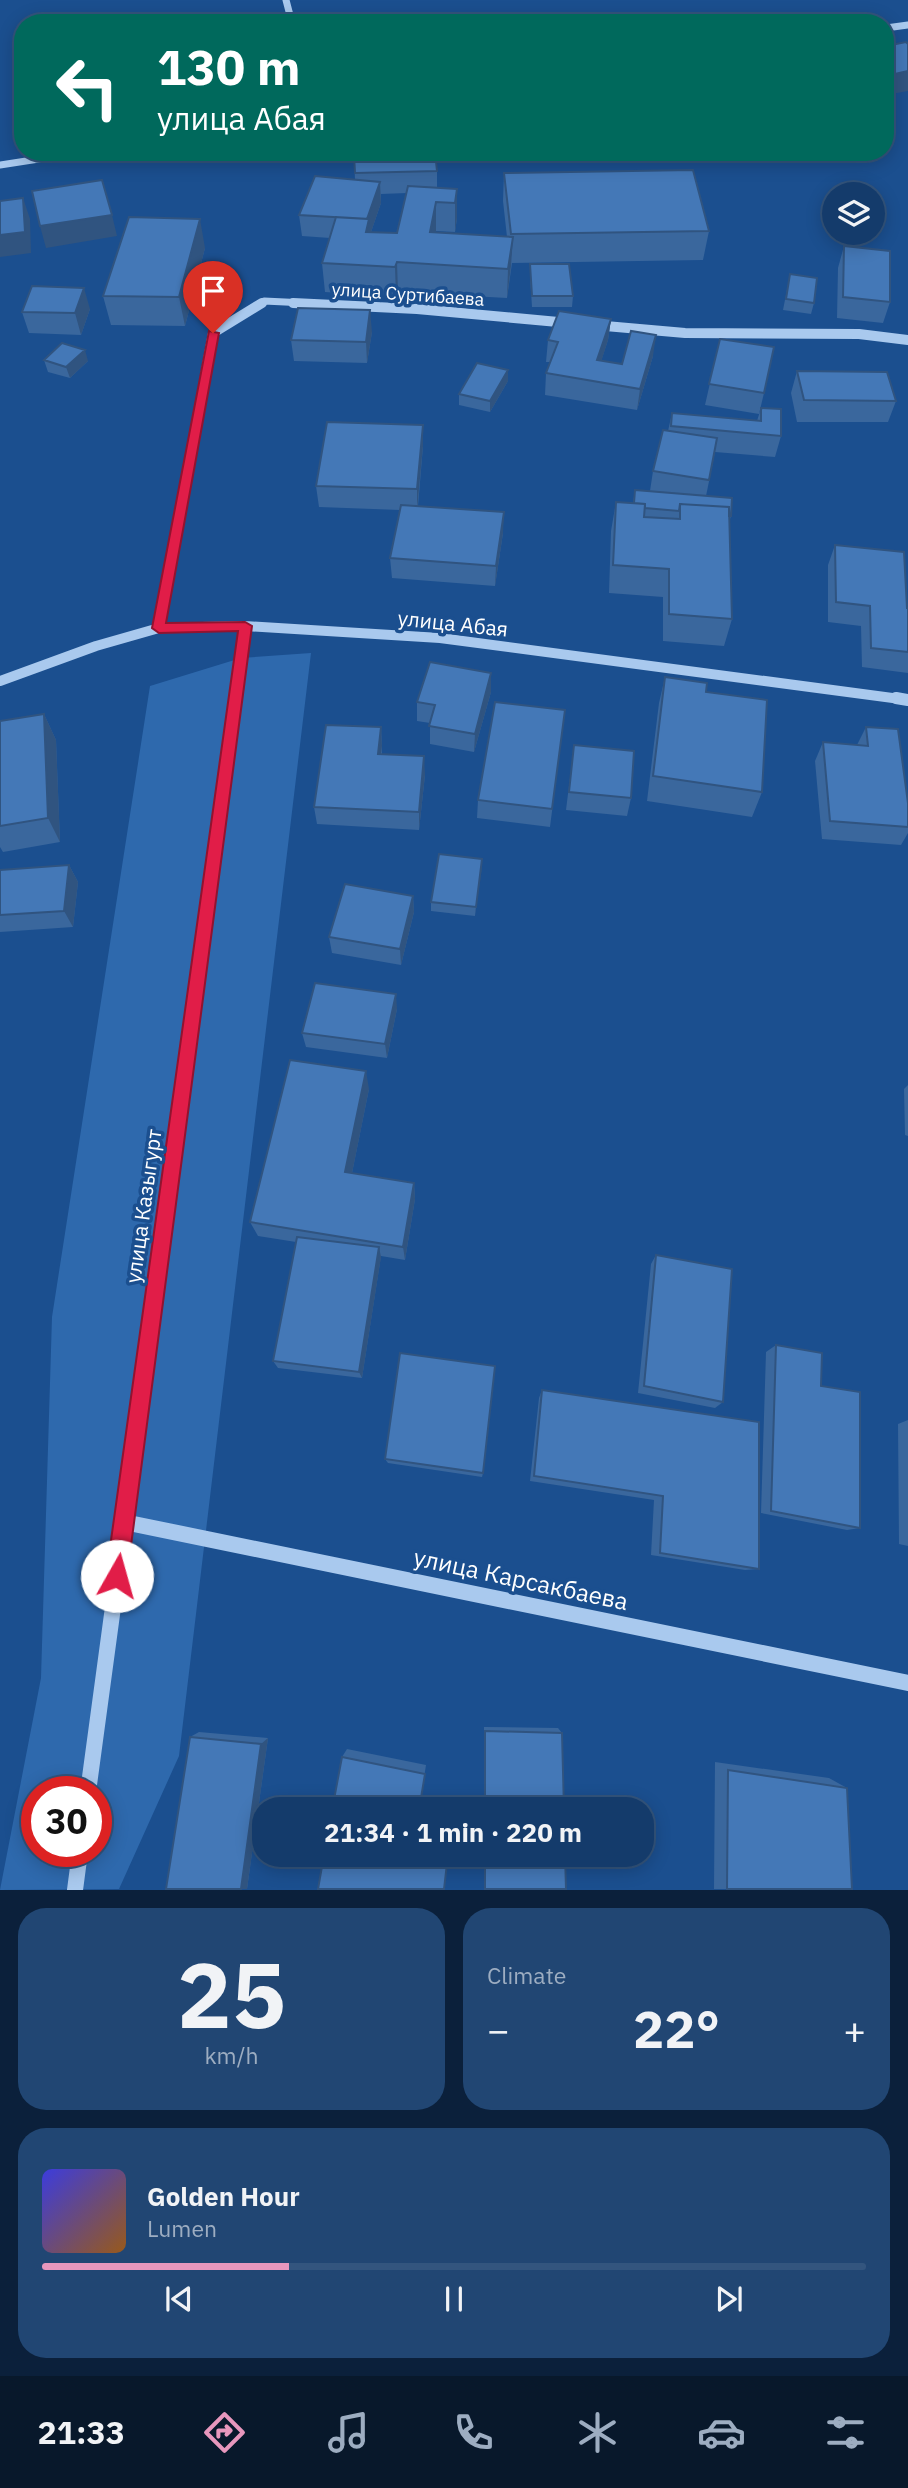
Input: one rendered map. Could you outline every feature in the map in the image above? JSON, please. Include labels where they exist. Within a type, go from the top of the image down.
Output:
[{"type":"street","points":[[0,165],[26,161]]},
{"type":"street","name":"улица Суртибаева","points":[[159,628],[213,333],[264,301],[417,309],[685,333],[859,334],[908,340]]},
{"type":"street","name":"улица Абая","points":[[0,681],[96,646],[159,628],[245,626],[440,638],[908,700]]},
{"type":"street","name":"улица Казыгурт","points":[[90,1776],[245,626]]},
{"type":"street","name":"улица Карсакбаева","points":[[124,1522],[908,1683]]},
{"type":"street","points":[[75,1889],[78,1867]]},
{"type":"shaded area","points":[[311,653],[179,1756],[119,1889],[0,1890],[21,1781],[21,1867],[112,1867],[112,1776],[22,1776],[41,1678],[52,1317],[150,686],[241,658]]},
{"type":"building","points":[[894,44],[908,44],[908,71],[894,74]]},
{"type":"building","points":[[354,161],[436,161],[437,171],[355,173]]},
{"type":"building","points":[[693,170],[709,231],[511,234],[504,173]]},
{"type":"building","points":[[315,176],[380,182],[367,219],[299,215]]},
{"type":"building","points":[[102,180],[112,215],[40,226],[32,191]]},
{"type":"building","points":[[408,186],[457,189],[455,203],[436,202],[430,232],[513,237],[508,269],[397,262],[395,267],[322,263],[336,217],[369,219],[366,232],[397,233]]},
{"type":"building","points":[[23,198],[25,232],[0,235],[0,201]]},
{"type":"building","points":[[129,217],[200,219],[179,297],[103,296]]},
{"type":"building","points":[[844,246],[890,251],[890,302],[843,297]]},
{"type":"building","points":[[530,264],[569,264],[573,296],[532,296]]},
{"type":"building","points":[[790,274],[817,278],[814,303],[786,299]]},
{"type":"building","points":[[32,286],[84,288],[75,313],[22,312]]},
{"type":"building","points":[[298,308],[370,310],[366,342],[291,340]]},
{"type":"building","points":[[559,311],[611,319],[597,360],[622,364],[631,331],[656,335],[640,389],[546,373],[558,342],[548,340]]},
{"type":"building","points":[[720,339],[774,347],[764,393],[709,384]]},
{"type":"building","points":[[62,343],[85,350],[66,367],[44,360]]},
{"type":"building","points":[[477,363],[508,370],[490,401],[459,394]]},
{"type":"building","points":[[797,371],[887,372],[896,401],[804,400]]},
{"type":"building","points":[[761,408],[781,409],[781,436],[671,426],[672,413],[761,421]]},
{"type":"building","points":[[327,422],[423,425],[417,489],[316,486]]},
{"type":"building","points":[[663,430],[717,438],[709,480],[653,471]]},
{"type":"building","points":[[635,490],[732,498],[731,516],[729,507],[680,504],[679,511],[645,508],[645,504],[634,503]]},
{"type":"building","points":[[616,502],[645,504],[644,517],[680,519],[680,504],[729,507],[732,619],[669,614],[669,569],[613,565]]},
{"type":"building","points":[[401,505],[504,512],[496,566],[390,558]]},
{"type":"building","points":[[835,545],[904,552],[908,652],[871,648],[870,606],[836,602]]},
{"type":"building","points":[[430,662],[491,673],[475,734],[429,726],[435,705],[417,702]]},
{"type":"building","points":[[665,677],[707,683],[706,692],[767,700],[762,792],[653,776]]},
{"type":"building","points":[[495,702],[565,710],[552,809],[478,800]]},
{"type":"building","points":[[44,714],[48,818],[0,826],[0,721]]},
{"type":"building","points":[[326,725],[381,727],[378,754],[424,756],[419,812],[314,807]]},
{"type":"building","points":[[866,727],[898,729],[908,803],[908,827],[830,821],[823,742],[868,746]]},
{"type":"building","points":[[574,745],[634,751],[631,798],[569,792]]},
{"type":"building","points":[[439,854],[482,859],[476,907],[431,902]]},
{"type":"building","points":[[69,865],[64,911],[0,915],[0,870]]},
{"type":"building","points":[[345,884],[413,896],[400,949],[329,937]]},
{"type":"building","points":[[315,983],[396,994],[385,1044],[302,1033]]},
{"type":"building","points":[[290,1060],[366,1071],[345,1172],[414,1183],[403,1247],[250,1222]]},
{"type":"building","points":[[297,1237],[379,1247],[359,1372],[273,1361]]},
{"type":"building","points":[[656,1255],[732,1269],[723,1402],[644,1386]]},
{"type":"building","points":[[776,1345],[822,1353],[821,1386],[860,1392],[860,1528],[771,1511]]},
{"type":"building","points":[[400,1353],[495,1366],[483,1473],[385,1459]]},
{"type":"building","points":[[542,1390],[759,1422],[759,1569],[660,1553],[663,1496],[534,1476]]},
{"type":"building","points":[[485,1731],[562,1733],[564,1797],[485,1797]]},
{"type":"building","points":[[190,1737],[261,1744],[241,1889],[166,1889]]},
{"type":"building","points":[[342,1757],[425,1774],[421,1797],[334,1797]]},
{"type":"building","points":[[728,1770],[847,1788],[852,1889],[727,1889]]},
{"type":"building","points":[[322,1867],[447,1867],[444,1889],[318,1889]]},
{"type":"building","points":[[485,1867],[565,1867],[566,1889],[485,1889]]},
{"type":"route","points":[[117,1576],[245,626],[159,628],[213,333]]}]
